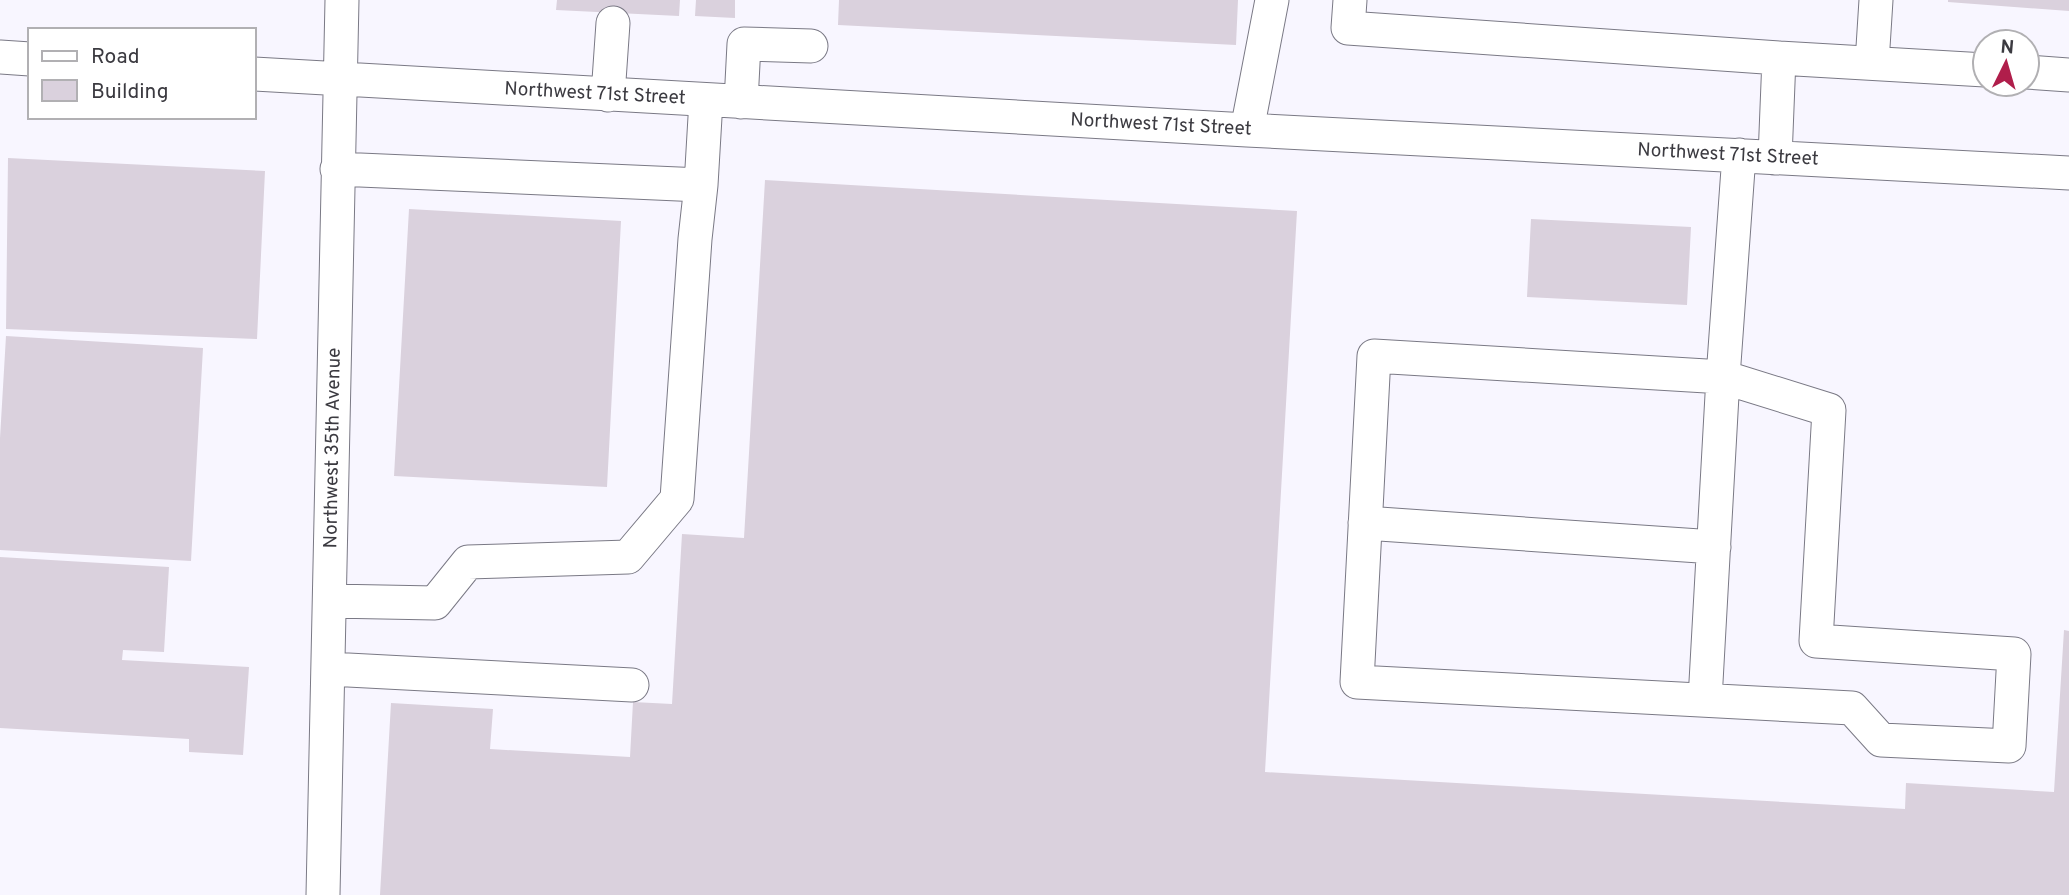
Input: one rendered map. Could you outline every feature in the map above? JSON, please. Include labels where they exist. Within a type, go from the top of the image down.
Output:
[{"type":"street","name":"Northwest 35th Avenue","points":[[323,895],[342,0]]},
{"type":"street","points":[[1247,130],[1272,0]]},
{"type":"street","points":[[1350,0],[1348,28],[1971,69]]},
{"type":"street","points":[[1872,63],[1876,0]]},
{"type":"street","points":[[608,95],[613,23]]},
{"type":"street","points":[[741,102],[744,44],[811,46]]},
{"type":"street","points":[[0,57],[28,59]]},
{"type":"street","points":[[1775,158],[1779,58]]},
{"type":"street","points":[[2041,73],[2069,75]]},
{"type":"street","name":"Northwest 71st Street","points":[[256,74],[2069,173]]},
{"type":"street","points":[[330,601],[435,603],[467,562],[628,557],[677,499],[706,100]]},
{"type":"street","points":[[1705,700],[1739,155]]},
{"type":"street","points":[[337,169],[701,185]]},
{"type":"street","points":[[1374,356],[1724,377],[1829,410],[1816,641],[2014,654],[2008,746],[1881,740],[1852,708],[1357,682],[1374,356]]},
{"type":"street","points":[[1365,523],[1714,547]]},
{"type":"street","points":[[329,669],[632,685]]},
{"type":"building","points":[[557,0],[680,0],[679,16],[556,10]]},
{"type":"building","points":[[696,0],[735,0],[735,18],[695,16]]},
{"type":"building","points":[[839,0],[1238,0],[1236,45],[838,25]]},
{"type":"building","points":[[2069,0],[2069,11],[1948,2]]},
{"type":"building","points":[[8,158],[265,171],[257,339],[6,329]]},
{"type":"building","points":[[765,180],[1297,211],[1265,772],[1905,809],[1906,783],[2054,792],[2064,630],[2069,631],[2069,895],[380,895],[391,703],[493,709],[490,749],[630,757],[633,702],[672,704],[682,534],[744,538]]},
{"type":"building","points":[[409,209],[621,221],[607,487],[394,476]]},
{"type":"building","points":[[1531,219],[1691,227],[1687,305],[1527,297]]},
{"type":"building","points":[[6,336],[203,348],[191,561],[0,550],[0,438]]},
{"type":"building","points":[[0,557],[169,567],[164,652],[123,650],[122,660],[249,667],[243,755],[189,752],[189,739],[0,728]]}]
